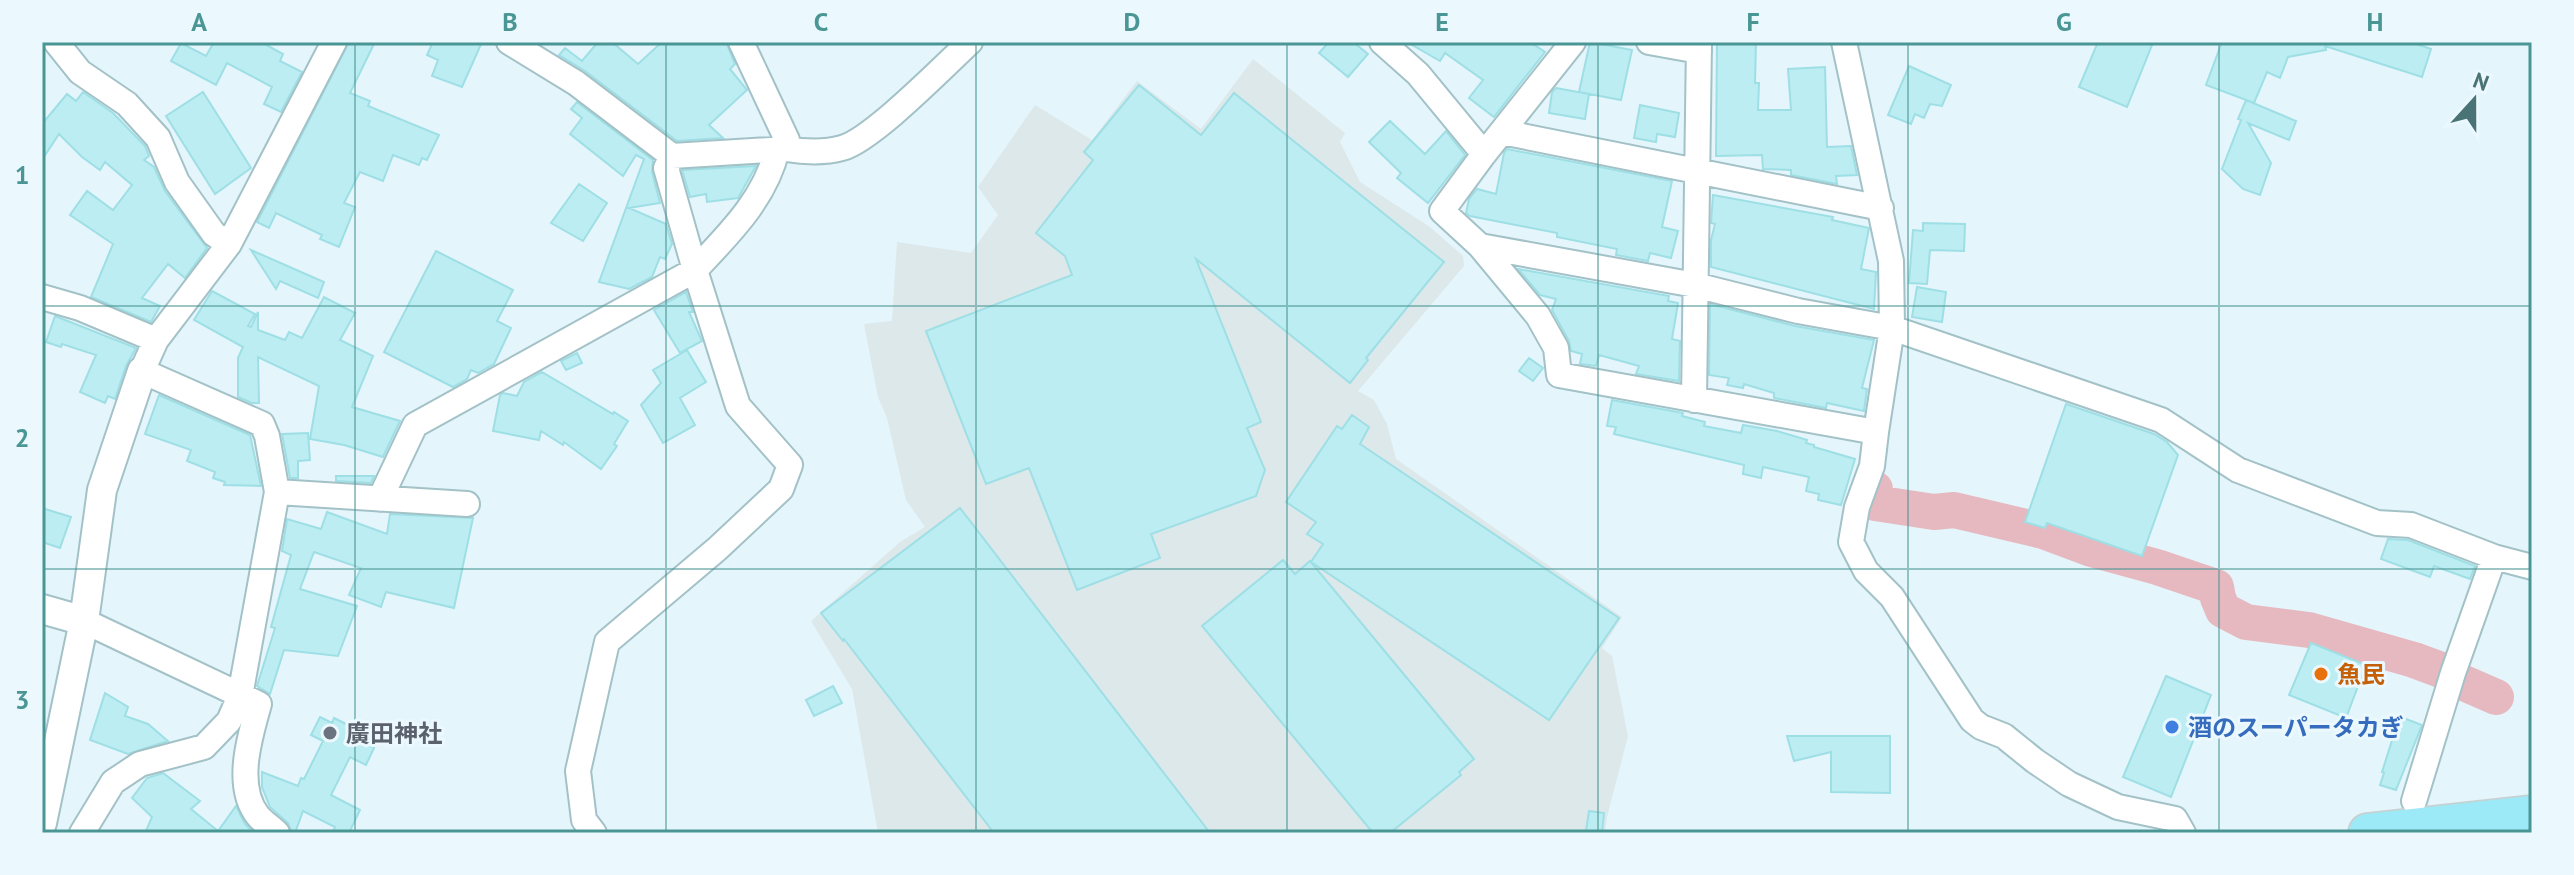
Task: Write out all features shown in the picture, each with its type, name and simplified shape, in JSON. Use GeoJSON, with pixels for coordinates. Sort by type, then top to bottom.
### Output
{"type":"FeatureCollection","features":[{"type":"Feature","properties":{"kind":"highway"},"geometry":{"type":"LineString","coordinates":[[2368,833],[2532,815]]}},
{"type":"Feature","properties":{"kind":"street"},"geometry":{"type":"LineString","coordinates":[[56,42],[80,72],[127,104],[158,138],[177,182],[214,234],[229,244]]}},
{"type":"Feature","properties":{"kind":"street"},"geometry":{"type":"LineString","coordinates":[[42,823],[84,621],[102,490],[142,371],[156,340],[229,244],[334,42]]}},
{"type":"Feature","properties":{"kind":"street"},"geometry":{"type":"LineString","coordinates":[[509,42],[576,83],[672,156],[843,148],[867,135],[970,42]]}},
{"type":"Feature","properties":{"kind":"street"},"geometry":{"type":"LineString","coordinates":[[380,499],[415,425],[695,270],[729,235],[762,192],[787,140],[741,42]]}},
{"type":"Feature","properties":{"kind":"street"},"geometry":{"type":"LineString","coordinates":[[1382,42],[1418,74],[1484,154]]}},
{"type":"Feature","properties":{"kind":"street"},"geometry":{"type":"LineString","coordinates":[[1573,42],[1442,211],[1480,246],[1538,316],[1556,348],[1559,375],[1876,432]]}},
{"type":"Feature","properties":{"kind":"street"},"geometry":{"type":"LineString","coordinates":[[1649,42],[1699,46],[1694,400]]}},
{"type":"Feature","properties":{"kind":"street"},"geometry":{"type":"LineString","coordinates":[[1844,42],[1891,261],[1892,328],[1872,466],[1857,507],[1851,542],[1866,571],[1892,597],[1972,720],[2004,736],[2069,784],[2118,807],[2175,819],[2183,833]]}},
{"type":"Feature","properties":{"kind":"street"},"geometry":{"type":"LineString","coordinates":[[1502,132],[1881,208]]}},
{"type":"Feature","properties":{"kind":"street"},"geometry":{"type":"LineString","coordinates":[[594,833],[584,820],[578,771],[607,642],[717,549],[781,489],[790,465],[738,406],[666,168],[672,156]]}},
{"type":"Feature","properties":{"kind":"street"},"geometry":{"type":"LineString","coordinates":[[1480,246],[1695,285],[1798,311],[1892,328],[2161,420],[2238,470],[2363,518],[2377,523],[2411,525],[2494,557],[2532,567]]}},
{"type":"Feature","properties":{"kind":"street"},"geometry":{"type":"LineString","coordinates":[[42,297],[80,308],[156,340]]}},
{"type":"Feature","properties":{"kind":"street"},"geometry":{"type":"LineString","coordinates":[[82,833],[113,782],[140,764],[204,747],[229,721],[240,696],[277,492],[262,424],[142,371]]}},
{"type":"Feature","properties":{"kind":"street"},"geometry":{"type":"LineString","coordinates":[[277,492],[467,504]]}},
{"type":"Feature","properties":{"kind":"street"},"geometry":{"type":"LineString","coordinates":[[2414,801],[2448,688],[2494,557]]}},
{"type":"Feature","properties":{"kind":"street"},"geometry":{"type":"LineString","coordinates":[[42,609],[84,621],[259,704],[249,740],[247,792],[257,814],[277,833]]}},
{"type":"Feature","properties":{"kind":"street"},"geometry":{"type":"LineString","coordinates":[[42,830],[49,833]]}},
{"type":"Feature","properties":{"kind":"shaded area"},"geometry":{"type":"Polygon","coordinates":[[[1253,59],[1345,133],[1340,142],[1360,182],[1430,227],[1463,256],[1464,266],[1358,391],[1374,400],[1387,424],[1396,459],[1622,617],[1602,648],[1612,656],[1628,736],[1605,833],[878,833],[852,689],[811,621],[900,542],[925,527],[906,500],[887,418],[878,397],[864,324],[892,321],[897,242],[971,253],[998,215],[978,187],[1035,105],[1092,140],[1137,81],[1201,129],[1253,59]]]}},
{"type":"Feature","properties":{"kind":"building"},"geometry":{"type":"Polygon","coordinates":[[[214,42],[261,42],[283,54],[280,61],[302,72],[281,112],[264,104],[272,87],[227,63],[216,85],[171,61],[181,43],[206,56],[214,42]]]}},
{"type":"Feature","properties":{"kind":"building"},"geometry":{"type":"Polygon","coordinates":[[[349,42],[375,42],[350,93],[370,101],[368,106],[439,135],[427,160],[422,158],[419,165],[393,155],[383,181],[360,172],[344,203],[355,207],[339,247],[320,239],[322,235],[276,213],[269,228],[257,222],[349,42]]]}},
{"type":"Feature","properties":{"kind":"building"},"geometry":{"type":"Polygon","coordinates":[[[433,42],[482,42],[462,87],[432,76],[438,60],[427,55],[433,42]]]}},
{"type":"Feature","properties":{"kind":"building"},"geometry":{"type":"Polygon","coordinates":[[[598,42],[612,42],[638,64],[662,42],[726,42],[735,64],[730,69],[747,90],[709,125],[723,138],[677,141],[559,55],[565,48],[582,61],[598,42]]]}},
{"type":"Feature","properties":{"kind":"building"},"geometry":{"type":"Polygon","coordinates":[[[1329,42],[1353,42],[1368,54],[1348,77],[1319,53],[1329,42]]]}},
{"type":"Feature","properties":{"kind":"building"},"geometry":{"type":"Polygon","coordinates":[[[1407,42],[1530,42],[1545,52],[1494,117],[1469,98],[1483,80],[1445,53],[1440,61],[1407,42]]]}},
{"type":"Feature","properties":{"kind":"building"},"geometry":{"type":"Polygon","coordinates":[[[1590,42],[1632,50],[1621,100],[1579,92],[1590,42]]]}},
{"type":"Feature","properties":{"kind":"building"},"geometry":{"type":"Polygon","coordinates":[[[1717,42],[1756,42],[1758,110],[1791,110],[1788,69],[1825,67],[1827,147],[1851,146],[1857,175],[1836,176],[1837,184],[1791,175],[1791,170],[1763,169],[1762,155],[1716,156],[1717,42]]]}},
{"type":"Feature","properties":{"kind":"building"},"geometry":{"type":"Polygon","coordinates":[[[2098,42],[2144,42],[2152,45],[2127,107],[2079,87],[2098,42]]]}},
{"type":"Feature","properties":{"kind":"building"},"geometry":{"type":"Polygon","coordinates":[[[2222,42],[2410,42],[2431,49],[2422,77],[2325,46],[2326,50],[2288,57],[2280,78],[2267,72],[2254,103],[2206,85],[2222,42]]]}},
{"type":"Feature","properties":{"kind":"building"},"geometry":{"type":"Polygon","coordinates":[[[1909,66],[1951,85],[1942,106],[1930,104],[1924,118],[1915,114],[1911,124],[1888,115],[1909,66]]]}},
{"type":"Feature","properties":{"kind":"building"},"geometry":{"type":"Polygon","coordinates":[[[1139,85],[1201,135],[1234,93],[1444,262],[1366,358],[1368,360],[1350,383],[1196,259],[1261,422],[1247,428],[1265,470],[1256,496],[1151,534],[1160,558],[1077,590],[1029,468],[986,484],[926,331],[1072,275],[1065,256],[1036,233],[1093,160],[1084,152],[1139,85]]]}},
{"type":"Feature","properties":{"kind":"building"},"geometry":{"type":"Polygon","coordinates":[[[1556,88],[1589,94],[1585,119],[1549,113],[1552,92],[1556,88]]]}},
{"type":"Feature","properties":{"kind":"building"},"geometry":{"type":"Polygon","coordinates":[[[83,92],[113,113],[145,146],[149,156],[144,160],[154,167],[165,191],[207,248],[185,278],[168,264],[142,298],[160,306],[151,322],[91,297],[113,244],[70,215],[87,191],[113,210],[132,185],[105,162],[100,170],[59,134],[42,160],[42,124],[67,94],[76,101],[83,92]]]}},
{"type":"Feature","properties":{"kind":"building"},"geometry":{"type":"Polygon","coordinates":[[[203,92],[251,168],[215,194],[166,116],[203,92]]]}},
{"type":"Feature","properties":{"kind":"building"},"geometry":{"type":"Polygon","coordinates":[[[2246,100],[2296,121],[2289,140],[2248,123],[2271,163],[2260,195],[2243,189],[2222,169],[2246,100]]]}},
{"type":"Feature","properties":{"kind":"building"},"geometry":{"type":"Polygon","coordinates":[[[577,102],[653,160],[652,172],[660,203],[629,208],[666,224],[672,244],[665,259],[660,257],[652,277],[629,289],[599,282],[644,159],[636,155],[623,176],[570,134],[582,118],[571,109],[577,102]]]}},
{"type":"Feature","properties":{"kind":"building"},"geometry":{"type":"Polygon","coordinates":[[[1640,105],[1679,113],[1675,137],[1657,134],[1656,142],[1634,138],[1640,105]]]}},
{"type":"Feature","properties":{"kind":"building"},"geometry":{"type":"Polygon","coordinates":[[[1390,121],[1425,154],[1446,131],[1465,155],[1428,203],[1397,178],[1401,173],[1369,142],[1390,121]]]}},
{"type":"Feature","properties":{"kind":"building"},"geometry":{"type":"Polygon","coordinates":[[[1507,149],[1672,181],[1662,227],[1678,231],[1671,258],[1650,253],[1648,261],[1616,255],[1617,249],[1557,237],[1557,233],[1470,216],[1466,213],[1469,199],[1477,189],[1496,194],[1507,149]]]}},
{"type":"Feature","properties":{"kind":"building"},"geometry":{"type":"Polygon","coordinates":[[[756,166],[738,198],[707,202],[706,194],[690,197],[682,170],[756,166]]]}},
{"type":"Feature","properties":{"kind":"building"},"geometry":{"type":"Polygon","coordinates":[[[579,184],[607,203],[583,241],[551,223],[579,184]]]}},
{"type":"Feature","properties":{"kind":"building"},"geometry":{"type":"Polygon","coordinates":[[[1713,195],[1833,217],[1832,220],[1869,228],[1861,269],[1876,272],[1874,309],[1711,267],[1711,240],[1715,224],[1711,223],[1713,195]]]}},
{"type":"Feature","properties":{"kind":"building"},"geometry":{"type":"Polygon","coordinates":[[[1923,223],[1965,224],[1964,251],[1930,250],[1927,284],[1909,283],[1913,230],[1923,231],[1923,223]]]}},
{"type":"Feature","properties":{"kind":"building"},"geometry":{"type":"Polygon","coordinates":[[[251,250],[324,282],[318,298],[280,281],[276,289],[251,250]]]}},
{"type":"Feature","properties":{"kind":"building"},"geometry":{"type":"Polygon","coordinates":[[[436,251],[513,290],[497,321],[511,328],[494,364],[478,373],[471,370],[467,379],[453,387],[384,352],[436,251]]]}},
{"type":"Feature","properties":{"kind":"building"},"geometry":{"type":"Polygon","coordinates":[[[1518,269],[1669,296],[1668,301],[1678,303],[1672,339],[1680,341],[1679,381],[1636,374],[1639,366],[1599,355],[1596,366],[1580,364],[1582,354],[1571,351],[1552,310],[1556,299],[1540,295],[1518,269]]]}},
{"type":"Feature","properties":{"kind":"building"},"geometry":{"type":"Polygon","coordinates":[[[1917,287],[1946,292],[1942,322],[1912,317],[1917,287]]]}},
{"type":"Feature","properties":{"kind":"building"},"geometry":{"type":"Polygon","coordinates":[[[212,291],[255,314],[248,326],[251,327],[258,312],[258,330],[285,340],[289,332],[302,338],[324,297],[355,313],[340,340],[373,356],[352,407],[400,421],[383,457],[310,439],[319,386],[258,357],[259,403],[238,397],[238,358],[243,347],[194,320],[212,291]]]}},
{"type":"Feature","properties":{"kind":"building"},"geometry":{"type":"Polygon","coordinates":[[[686,292],[693,312],[689,312],[702,341],[680,353],[654,310],[686,292]]]}},
{"type":"Feature","properties":{"kind":"building"},"geometry":{"type":"Polygon","coordinates":[[[1710,304],[1795,326],[1874,340],[1862,388],[1867,389],[1864,411],[1827,403],[1826,408],[1774,398],[1774,393],[1744,384],[1743,388],[1727,385],[1729,378],[1709,375],[1710,304]]]}},
{"type":"Feature","properties":{"kind":"building"},"geometry":{"type":"Polygon","coordinates":[[[55,316],[136,348],[115,399],[108,396],[105,403],[80,392],[96,355],[46,342],[55,316]]]}},
{"type":"Feature","properties":{"kind":"building"},"geometry":{"type":"Polygon","coordinates":[[[687,350],[706,382],[680,398],[695,425],[663,443],[641,405],[661,383],[653,370],[687,350]]]}},
{"type":"Feature","properties":{"kind":"building"},"geometry":{"type":"Polygon","coordinates":[[[577,353],[582,363],[566,370],[561,361],[577,353]]]}},
{"type":"Feature","properties":{"kind":"building"},"geometry":{"type":"Polygon","coordinates":[[[1529,358],[1543,368],[1533,381],[1519,371],[1529,358]]]}},
{"type":"Feature","properties":{"kind":"building"},"geometry":{"type":"Polygon","coordinates":[[[542,372],[628,421],[614,444],[617,446],[601,469],[564,442],[563,445],[541,431],[539,440],[493,431],[500,395],[517,396],[524,382],[542,372]]]}},
{"type":"Feature","properties":{"kind":"building"},"geometry":{"type":"Polygon","coordinates":[[[159,395],[250,435],[261,486],[224,485],[225,482],[213,478],[215,472],[187,461],[191,450],[145,434],[159,395]]]}},
{"type":"Feature","properties":{"kind":"building"},"geometry":{"type":"Polygon","coordinates":[[[1612,400],[1683,413],[1682,416],[1705,422],[1704,426],[1741,433],[1743,425],[1777,431],[1807,440],[1806,443],[1814,447],[1855,459],[1841,505],[1818,500],[1819,494],[1806,491],[1809,477],[1763,467],[1761,478],[1743,474],[1744,465],[1614,434],[1616,427],[1607,426],[1612,400]]]}},
{"type":"Feature","properties":{"kind":"building"},"geometry":{"type":"Polygon","coordinates":[[[2066,404],[2154,434],[2167,442],[2178,455],[2142,556],[2047,523],[2045,528],[2025,522],[2066,404]]]}},
{"type":"Feature","properties":{"kind":"building"},"geometry":{"type":"Polygon","coordinates":[[[1352,415],[1369,427],[1360,444],[1619,618],[1549,720],[1311,562],[1323,544],[1307,534],[1316,522],[1286,502],[1337,426],[1342,429],[1352,415]]]}},
{"type":"Feature","properties":{"kind":"building"},"geometry":{"type":"Polygon","coordinates":[[[308,433],[310,460],[298,461],[298,478],[290,478],[282,434],[308,433]]]}},
{"type":"Feature","properties":{"kind":"building"},"geometry":{"type":"Polygon","coordinates":[[[336,476],[374,476],[371,483],[336,481],[336,476]]]}},
{"type":"Feature","properties":{"kind":"building"},"geometry":{"type":"Polygon","coordinates":[[[42,508],[71,517],[60,548],[42,542],[42,508]]]}},
{"type":"Feature","properties":{"kind":"building"},"geometry":{"type":"Polygon","coordinates":[[[960,508],[1210,833],[994,833],[821,613],[960,508]]]}},
{"type":"Feature","properties":{"kind":"building"},"geometry":{"type":"Polygon","coordinates":[[[327,512],[387,534],[390,514],[473,518],[454,608],[386,592],[381,607],[349,595],[361,568],[314,552],[300,589],[357,606],[338,656],[284,650],[270,694],[257,686],[275,628],[271,627],[291,555],[282,551],[287,519],[321,529],[327,512]]]}},
{"type":"Feature","properties":{"kind":"building"},"geometry":{"type":"Polygon","coordinates":[[[2388,539],[2408,540],[2475,566],[2470,579],[2434,566],[2430,577],[2381,559],[2388,539]]]}},
{"type":"Feature","properties":{"kind":"building"},"geometry":{"type":"Polygon","coordinates":[[[1283,560],[1295,574],[1310,561],[1474,759],[1459,772],[1461,775],[1390,833],[1373,833],[1202,626],[1283,560]]]}},
{"type":"Feature","properties":{"kind":"building"},"geometry":{"type":"Polygon","coordinates":[[[2311,643],[2366,665],[2346,718],[2289,695],[2311,643]]]}},
{"type":"Feature","properties":{"kind":"building"},"geometry":{"type":"Polygon","coordinates":[[[2166,676],[2211,695],[2171,797],[2123,777],[2166,676]]]}},
{"type":"Feature","properties":{"kind":"building"},"geometry":{"type":"Polygon","coordinates":[[[833,686],[842,703],[814,716],[806,700],[833,686]]]}},
{"type":"Feature","properties":{"kind":"building"},"geometry":{"type":"Polygon","coordinates":[[[105,693],[128,707],[125,716],[148,724],[168,741],[128,754],[90,740],[105,693]]]}},
{"type":"Feature","properties":{"kind":"building"},"geometry":{"type":"Polygon","coordinates":[[[2398,716],[2422,725],[2396,790],[2380,785],[2394,734],[2391,733],[2398,716]]]}},
{"type":"Feature","properties":{"kind":"building"},"geometry":{"type":"Polygon","coordinates":[[[320,717],[332,723],[334,718],[362,732],[359,740],[374,748],[366,765],[350,757],[331,795],[360,810],[349,833],[332,833],[335,827],[303,811],[295,833],[292,833],[288,823],[270,807],[262,787],[262,772],[298,786],[301,778],[304,779],[323,741],[311,735],[320,717]]]}},
{"type":"Feature","properties":{"kind":"building"},"geometry":{"type":"Polygon","coordinates":[[[1787,736],[1890,736],[1890,793],[1831,792],[1831,752],[1794,761],[1787,736]]]}},
{"type":"Feature","properties":{"kind":"building"},"geometry":{"type":"Polygon","coordinates":[[[163,773],[200,801],[191,809],[218,831],[236,806],[245,824],[254,833],[145,833],[152,817],[132,798],[147,778],[163,773]]]}},
{"type":"Feature","properties":{"kind":"building"},"geometry":{"type":"Polygon","coordinates":[[[1589,811],[1604,813],[1602,833],[1586,831],[1589,811]]]}},
{"type":"Feature","properties":{"kind":"waterway"},"geometry":{"type":"LineString","coordinates":[[1875,489],[1875,503],[1934,512],[1954,510],[2043,531],[2216,587],[2223,610],[2246,622],[2309,630],[2441,670]]}},
{"type":"Feature","properties":{"kind":"waterway"},"geometry":{"type":"LineString","coordinates":[[2457,680],[2496,697]]}},
{"type":"Feature","properties":{"kind":"place","name":"魚民"},"geometry":{"type":"Point","coordinates":[2321,674]}},
{"type":"Feature","properties":{"kind":"place","name":"酒のスーパータカぎ"},"geometry":{"type":"Point","coordinates":[2172,727]}},
{"type":"Feature","properties":{"kind":"place","name":"廣田神社"},"geometry":{"type":"Point","coordinates":[330,733]}}]}
